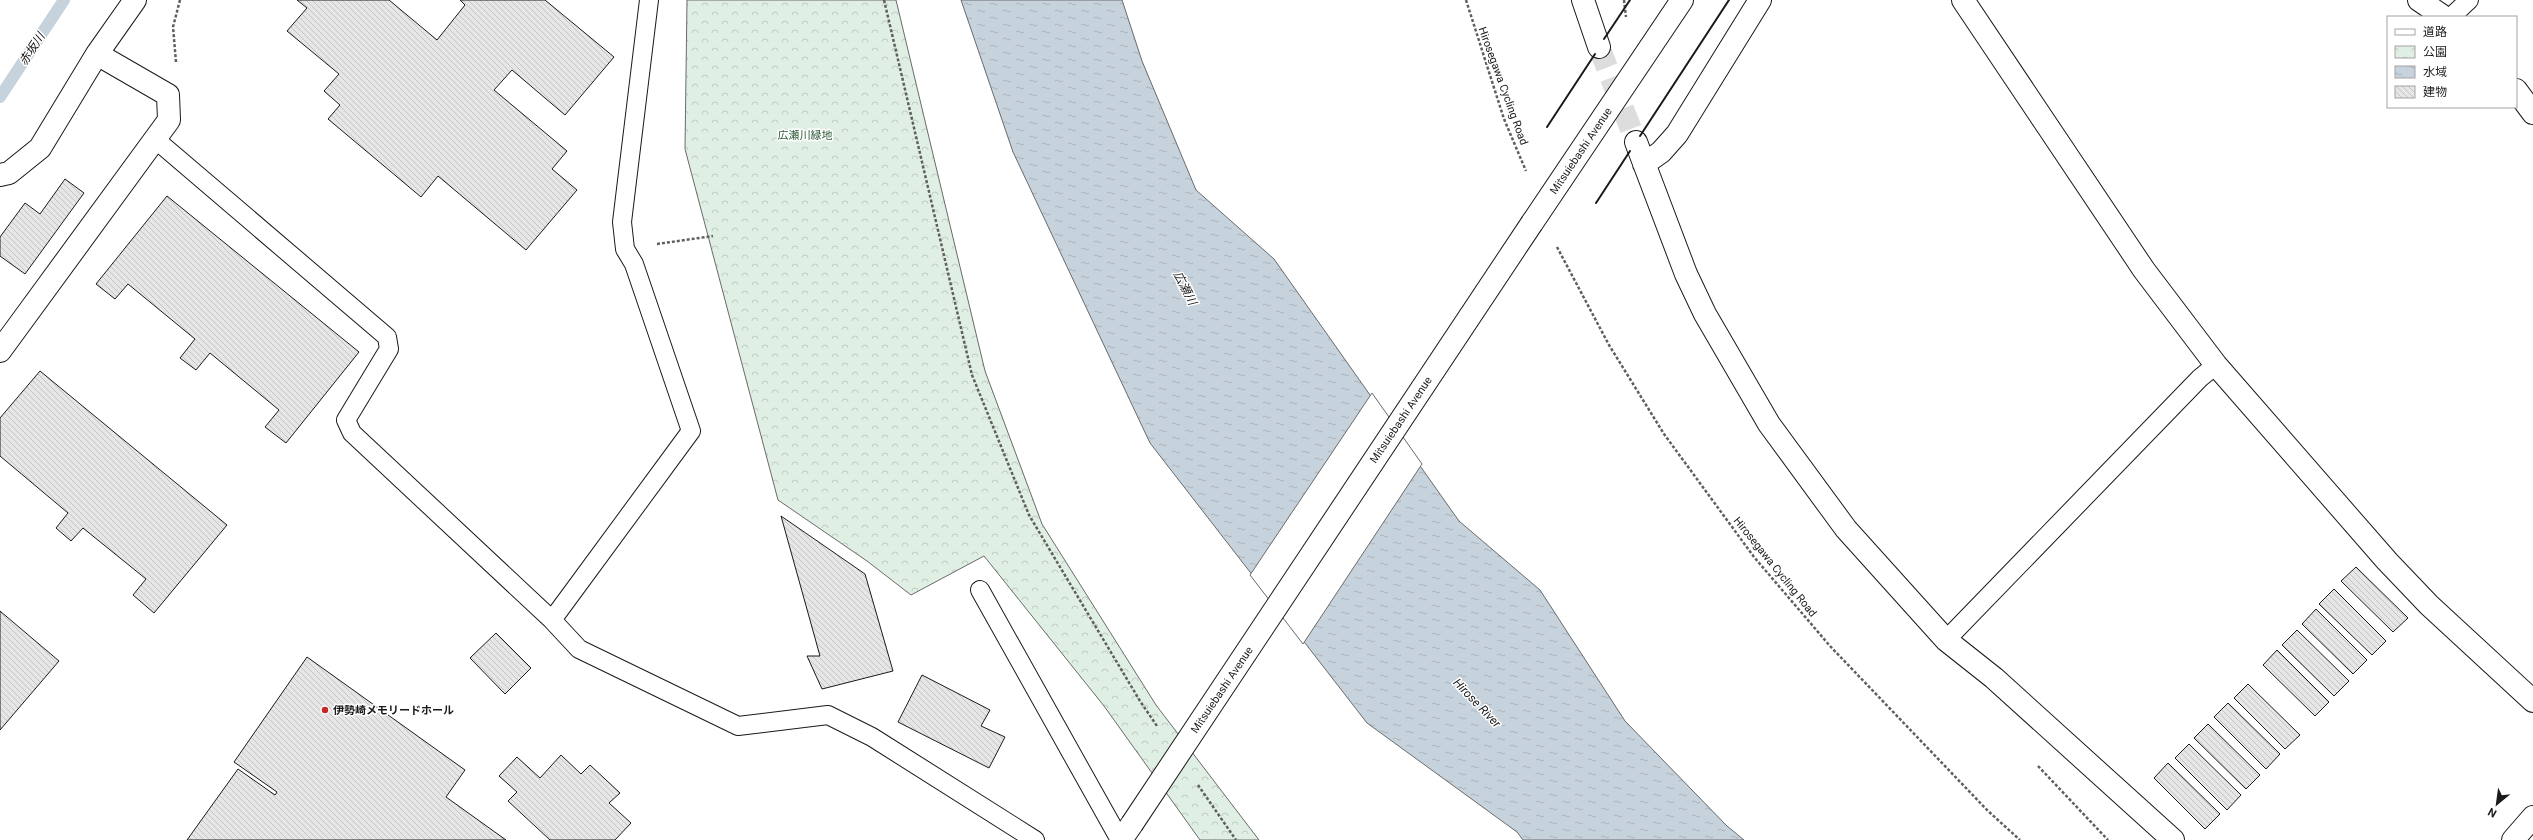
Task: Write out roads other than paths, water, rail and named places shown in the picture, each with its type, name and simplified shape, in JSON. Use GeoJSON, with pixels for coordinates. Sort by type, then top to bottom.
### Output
{"type":"FeatureCollection","features":[{"type":"Feature","properties":{"kind":"street"},"geometry":{"type":"LineString","coordinates":[[0,175],[9,173],[40,148],[97,54],[135,0]]}},
{"type":"Feature","properties":{"kind":"street"},"geometry":{"type":"LineString","coordinates":[[1583,0],[1599,47]]}},
{"type":"Feature","properties":{"kind":"street","name":"Mitsuiebashi Avenue"},"geometry":{"type":"LineString","coordinates":[[1124,835],[1682,0]]}},
{"type":"Feature","properties":{"kind":"street"},"geometry":{"type":"LineString","coordinates":[[1644,164],[1661,152],[1677,134],[1760,0]]}},
{"type":"Feature","properties":{"kind":"street"},"geometry":{"type":"LineString","coordinates":[[1964,0],[2144,270],[2216,365],[2387,561],[2429,605],[2533,700]]}},
{"type":"Feature","properties":{"kind":"street"},"geometry":{"type":"LineString","coordinates":[[2419,0],[2443,16]]}},
{"type":"Feature","properties":{"kind":"street"},"geometry":{"type":"LineString","coordinates":[[0,351],[169,120],[168,95],[97,54]]}},
{"type":"Feature","properties":{"kind":"street"},"geometry":{"type":"LineString","coordinates":[[2517,91],[2533,113]]}},
{"type":"Feature","properties":{"kind":"street"},"geometry":{"type":"LineString","coordinates":[[1636,142],[1686,274],[1705,314],[1769,424],[1846,529],[1946,640],[1994,678],[2173,840]]}},
{"type":"Feature","properties":{"kind":"street"},"geometry":{"type":"LineString","coordinates":[[2513,840],[2533,817]]}},
{"type":"Feature","properties":{"kind":"lane"},"geometry":{"type":"LineString","coordinates":[[552,620],[692,431],[634,264],[625,249],[622,222],[649,0]]}},
{"type":"Feature","properties":{"kind":"lane"},"geometry":{"type":"LineString","coordinates":[[2452,16],[2469,0]]}},
{"type":"Feature","properties":{"kind":"lane"},"geometry":{"type":"LineString","coordinates":[[155,139],[387,337],[389,350],[346,420],[352,434],[552,620],[579,649],[738,726],[828,715],[872,737],[1035,840]]}},
{"type":"Feature","properties":{"kind":"lane"},"geometry":{"type":"LineString","coordinates":[[1946,640],[2200,378],[2216,365]]}},
{"type":"Feature","properties":{"kind":"lane"},"geometry":{"type":"LineString","coordinates":[[980,590],[1124,835]]}},
{"type":"Feature","properties":{"kind":"water"},"geometry":{"type":"Polygon","coordinates":[[[961,0],[1122,0],[1142,61],[1196,190],[1274,259],[1459,521],[1540,590],[1625,721],[1727,826],[1744,840],[1523,840],[1517,832],[1367,723],[1150,443],[1013,152],[961,0]]]}},
{"type":"Feature","properties":{"kind":"waterway","name":"赤坂川"},"geometry":{"type":"LineString","coordinates":[[0,97],[64,0]]}},
{"type":"Feature","properties":{"kind":"tunnel"},"geometry":{"type":"LineString","coordinates":[[1599,47],[1636,142]]}},
{"type":"Feature","properties":{"kind":"place","name":"伊勢崎メモリードホール"},"geometry":{"type":"Point","coordinates":[325,710]}},
{"type":"Feature","properties":{"kind":"park label","name":"広瀬川緑地"},"geometry":{"type":"Point","coordinates":[805,135]}},
{"type":"Feature","properties":{"kind":"water label","name":"広瀬川"},"geometry":{"type":"Point","coordinates":[1185,288]}},
{"type":"Feature","properties":{"kind":"water label","name":"Hirose River"},"geometry":{"type":"Point","coordinates":[1477,703]}}]}
